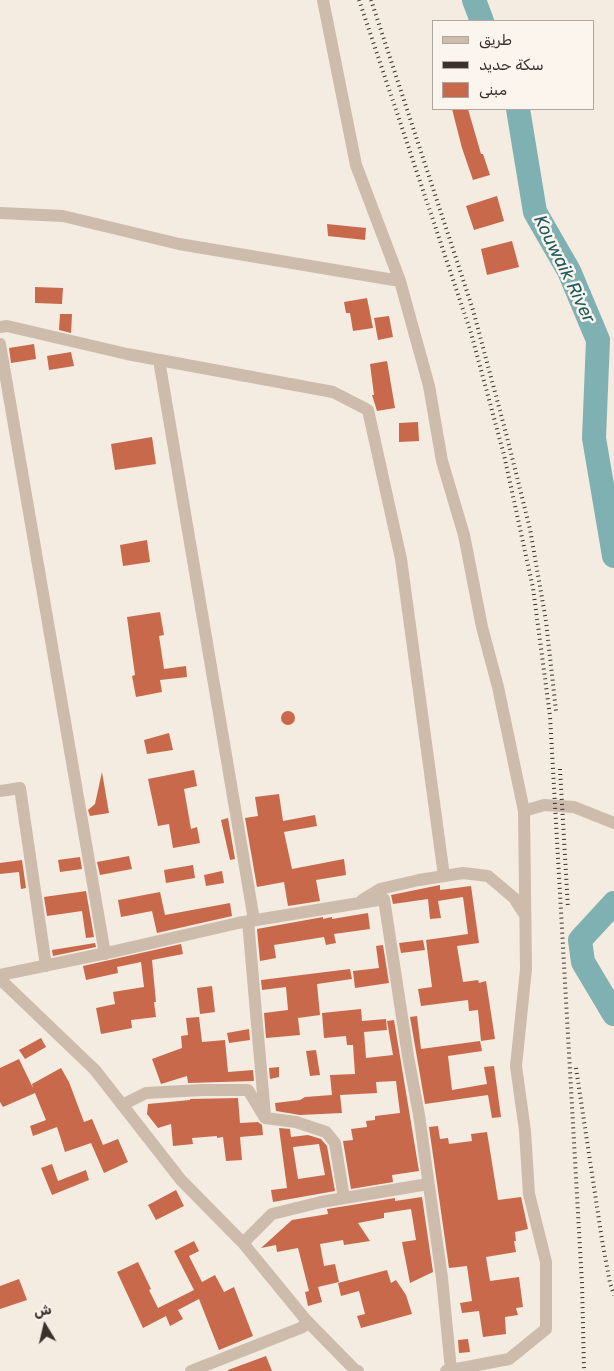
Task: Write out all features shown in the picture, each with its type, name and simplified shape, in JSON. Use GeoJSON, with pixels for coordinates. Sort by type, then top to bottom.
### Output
{"type":"FeatureCollection","features":[{"type":"Feature","properties":{"kind":"street"},"geometry":{"type":"LineString","coordinates":[[323,0],[356,165],[400,281],[429,386],[442,460],[464,535],[482,627],[498,687],[524,811],[526,969],[516,1066],[525,1131],[529,1194],[546,1262],[546,1329],[509,1359],[446,1371]]}},
{"type":"Feature","properties":{"kind":"street"},"geometry":{"type":"LineString","coordinates":[[0,213],[63,216],[179,244],[400,281]]}},
{"type":"Feature","properties":{"kind":"street"},"geometry":{"type":"LineString","coordinates":[[0,327],[7,326],[126,354],[334,392],[368,410],[401,559],[444,876]]}},
{"type":"Feature","properties":{"kind":"street"},"geometry":{"type":"LineString","coordinates":[[0,344],[104,954]]}},
{"type":"Feature","properties":{"kind":"street"},"geometry":{"type":"LineString","coordinates":[[159,360],[251,921],[265,1118]]}},
{"type":"Feature","properties":{"kind":"street"},"geometry":{"type":"LineString","coordinates":[[0,791],[20,788],[46,966]]}},
{"type":"Feature","properties":{"kind":"street"},"geometry":{"type":"LineString","coordinates":[[524,811],[544,805],[574,807],[614,823]]}},
{"type":"Feature","properties":{"kind":"street"},"geometry":{"type":"LineString","coordinates":[[355,904],[380,889],[462,873],[488,876],[514,898],[526,916]]}},
{"type":"Feature","properties":{"kind":"street"},"geometry":{"type":"LineString","coordinates":[[0,975],[251,921],[384,899],[442,1278],[451,1370]]}},
{"type":"Feature","properties":{"kind":"street"},"geometry":{"type":"LineString","coordinates":[[0,979],[95,1070],[181,1180],[243,1243],[306,1320],[358,1371]]}},
{"type":"Feature","properties":{"kind":"street"},"geometry":{"type":"LineString","coordinates":[[0,994],[16,993]]}},
{"type":"Feature","properties":{"kind":"street"},"geometry":{"type":"LineString","coordinates":[[122,1104],[146,1093],[248,1090],[265,1118]]}},
{"type":"Feature","properties":{"kind":"street"},"geometry":{"type":"LineString","coordinates":[[265,1118],[296,1122],[326,1132],[335,1144],[344,1198]]}},
{"type":"Feature","properties":{"kind":"street"},"geometry":{"type":"LineString","coordinates":[[243,1243],[272,1214],[344,1198],[428,1184]]}},
{"type":"Feature","properties":{"kind":"street"},"geometry":{"type":"LineString","coordinates":[[191,1371],[303,1326],[306,1320]]}},
{"type":"Feature","properties":{"kind":"building"},"geometry":{"type":"Polygon","coordinates":[[[452,110],[468,110],[481,154],[483,154],[490,175],[473,180],[452,110]]]}},
{"type":"Feature","properties":{"kind":"building"},"geometry":{"type":"Polygon","coordinates":[[[497,196],[504,221],[474,230],[466,206],[497,196]]]}},
{"type":"Feature","properties":{"kind":"building"},"geometry":{"type":"Polygon","coordinates":[[[327,224],[366,228],[365,240],[328,236],[327,224]]]}},
{"type":"Feature","properties":{"kind":"building"},"geometry":{"type":"Polygon","coordinates":[[[512,241],[519,267],[487,275],[481,249],[512,241]]]}},
{"type":"Feature","properties":{"kind":"building"},"geometry":{"type":"Polygon","coordinates":[[[35,287],[63,288],[62,304],[35,303],[35,287]]]}},
{"type":"Feature","properties":{"kind":"building"},"geometry":{"type":"Polygon","coordinates":[[[367,298],[373,328],[353,331],[350,313],[346,313],[344,302],[367,298]]]}},
{"type":"Feature","properties":{"kind":"building"},"geometry":{"type":"Polygon","coordinates":[[[60,314],[72,314],[71,333],[59,330],[60,314]]]}},
{"type":"Feature","properties":{"kind":"building"},"geometry":{"type":"Polygon","coordinates":[[[389,316],[393,337],[378,340],[374,318],[389,316]]]}},
{"type":"Feature","properties":{"kind":"building"},"geometry":{"type":"Polygon","coordinates":[[[34,344],[36,359],[11,363],[9,348],[34,344]]]}},
{"type":"Feature","properties":{"kind":"building"},"geometry":{"type":"Polygon","coordinates":[[[71,352],[74,366],[49,370],[47,356],[71,352]]]}},
{"type":"Feature","properties":{"kind":"building"},"geometry":{"type":"Polygon","coordinates":[[[387,361],[395,408],[377,411],[372,395],[374,395],[370,364],[387,361]]]}},
{"type":"Feature","properties":{"kind":"building"},"geometry":{"type":"Polygon","coordinates":[[[418,422],[419,441],[399,442],[399,423],[418,422]]]}},
{"type":"Feature","properties":{"kind":"building"},"geometry":{"type":"Polygon","coordinates":[[[152,437],[156,464],[115,470],[111,444],[152,437]]]}},
{"type":"Feature","properties":{"kind":"building"},"geometry":{"type":"Polygon","coordinates":[[[147,540],[150,562],[123,566],[120,545],[147,540]]]}},
{"type":"Feature","properties":{"kind":"building"},"geometry":{"type":"Polygon","coordinates":[[[160,612],[164,635],[159,636],[164,669],[186,666],[187,677],[160,680],[162,692],[136,697],[132,676],[135,675],[127,617],[160,612]]]}},
{"type":"Feature","properties":{"kind":"building"},"geometry":{"type":"Polygon","coordinates":[[[285,711],[291,711],[295,718],[291,725],[285,725],[281,721],[281,715],[285,711]]]}},
{"type":"Feature","properties":{"kind":"building"},"geometry":{"type":"Polygon","coordinates":[[[169,733],[173,750],[147,754],[144,740],[169,733]]]}},
{"type":"Feature","properties":{"kind":"building"},"geometry":{"type":"Polygon","coordinates":[[[194,770],[197,786],[184,789],[191,829],[197,827],[200,843],[173,848],[169,824],[158,826],[148,779],[194,770]]]}},
{"type":"Feature","properties":{"kind":"building"},"geometry":{"type":"Polygon","coordinates":[[[102,772],[109,813],[90,816],[88,810],[95,804],[102,772]]]}},
{"type":"Feature","properties":{"kind":"building"},"geometry":{"type":"Polygon","coordinates":[[[279,794],[283,821],[315,815],[317,826],[284,832],[292,869],[344,859],[346,875],[316,880],[320,901],[288,906],[284,882],[257,887],[245,818],[258,816],[255,797],[279,794]]]}},
{"type":"Feature","properties":{"kind":"building"},"geometry":{"type":"Polygon","coordinates":[[[228,818],[235,859],[230,860],[221,820],[228,818]]]}},
{"type":"Feature","properties":{"kind":"building"},"geometry":{"type":"Polygon","coordinates":[[[129,856],[132,869],[100,875],[97,862],[129,856]]]}},
{"type":"Feature","properties":{"kind":"building"},"geometry":{"type":"Polygon","coordinates":[[[80,857],[82,869],[60,872],[58,860],[80,857]]]}},
{"type":"Feature","properties":{"kind":"building"},"geometry":{"type":"Polygon","coordinates":[[[22,860],[26,888],[21,889],[19,872],[0,874],[0,863],[22,860]]]}},
{"type":"Feature","properties":{"kind":"building"},"geometry":{"type":"Polygon","coordinates":[[[193,865],[195,878],[166,883],[164,870],[193,865]]]}},
{"type":"Feature","properties":{"kind":"building"},"geometry":{"type":"Polygon","coordinates":[[[222,871],[224,883],[206,886],[204,875],[222,871]]]}},
{"type":"Feature","properties":{"kind":"building"},"geometry":{"type":"Polygon","coordinates":[[[440,885],[440,890],[471,886],[479,943],[457,946],[463,982],[478,980],[479,983],[486,981],[495,1039],[481,1041],[478,1010],[469,1011],[468,1000],[421,1006],[418,989],[432,987],[426,940],[468,934],[463,897],[438,901],[441,918],[430,919],[428,899],[393,904],[391,895],[440,885]]]}},
{"type":"Feature","properties":{"kind":"building"},"geometry":{"type":"Polygon","coordinates":[[[86,891],[94,937],[86,938],[82,911],[47,916],[44,897],[86,891]]]}},
{"type":"Feature","properties":{"kind":"building"},"geometry":{"type":"Polygon","coordinates":[[[160,892],[165,915],[230,903],[232,916],[157,933],[152,911],[121,917],[118,900],[160,892]]]}},
{"type":"Feature","properties":{"kind":"building"},"geometry":{"type":"Polygon","coordinates":[[[368,913],[370,929],[334,934],[336,943],[326,945],[324,937],[274,945],[276,958],[260,961],[257,929],[323,917],[323,919],[332,917],[332,919],[368,913]]]}},
{"type":"Feature","properties":{"kind":"building"},"geometry":{"type":"Polygon","coordinates":[[[423,940],[425,950],[401,953],[399,943],[423,940]]]}},
{"type":"Feature","properties":{"kind":"building"},"geometry":{"type":"Polygon","coordinates":[[[95,943],[96,947],[53,956],[52,950],[95,943]]]}},
{"type":"Feature","properties":{"kind":"building"},"geometry":{"type":"Polygon","coordinates":[[[181,944],[183,954],[152,960],[156,1017],[131,1020],[132,1028],[101,1034],[96,1008],[115,1004],[113,992],[144,987],[141,962],[117,967],[118,973],[86,980],[83,966],[181,944]]]}},
{"type":"Feature","properties":{"kind":"building"},"geometry":{"type":"Polygon","coordinates":[[[383,945],[389,983],[355,988],[353,971],[379,968],[376,946],[383,945]]]}},
{"type":"Feature","properties":{"kind":"building"},"geometry":{"type":"Polygon","coordinates":[[[350,969],[352,979],[317,984],[320,1015],[298,1018],[300,1035],[266,1038],[264,1013],[288,1010],[286,987],[262,990],[261,980],[350,969]]]}},
{"type":"Feature","properties":{"kind":"building"},"geometry":{"type":"Polygon","coordinates":[[[212,986],[215,1012],[200,1014],[197,988],[212,986]]]}},
{"type":"Feature","properties":{"kind":"building"},"geometry":{"type":"Polygon","coordinates":[[[361,1009],[362,1021],[386,1019],[387,1030],[364,1032],[366,1058],[393,1055],[387,1021],[394,1020],[419,1171],[392,1175],[393,1182],[351,1189],[343,1141],[353,1140],[351,1129],[367,1127],[366,1121],[375,1120],[375,1116],[400,1113],[396,1081],[376,1082],[377,1093],[340,1095],[342,1113],[300,1115],[276,1111],[275,1103],[300,1100],[305,1097],[332,1095],[330,1075],[355,1074],[353,1045],[347,1045],[346,1036],[324,1038],[322,1013],[361,1009]]]}},
{"type":"Feature","properties":{"kind":"building"},"geometry":{"type":"Polygon","coordinates":[[[417,1016],[421,1049],[480,1041],[482,1051],[448,1056],[452,1090],[487,1084],[484,1067],[494,1066],[501,1117],[492,1118],[488,1095],[425,1104],[410,1017],[417,1016]]]}},
{"type":"Feature","properties":{"kind":"building"},"geometry":{"type":"Polygon","coordinates":[[[199,1017],[202,1042],[225,1040],[228,1072],[253,1070],[254,1081],[188,1083],[187,1076],[161,1084],[152,1059],[182,1048],[181,1036],[188,1035],[186,1018],[199,1017]]]}},
{"type":"Feature","properties":{"kind":"building"},"geometry":{"type":"Polygon","coordinates":[[[249,1029],[250,1040],[229,1043],[227,1033],[249,1029]]]}},
{"type":"Feature","properties":{"kind":"building"},"geometry":{"type":"Polygon","coordinates":[[[41,1038],[46,1047],[25,1059],[19,1050],[41,1038]]]}},
{"type":"Feature","properties":{"kind":"building"},"geometry":{"type":"Polygon","coordinates":[[[316,1050],[320,1075],[310,1076],[306,1051],[316,1050]]]}},
{"type":"Feature","properties":{"kind":"building"},"geometry":{"type":"Polygon","coordinates":[[[19,1059],[33,1088],[32,1084],[61,1068],[69,1082],[84,1122],[92,1119],[103,1145],[118,1139],[128,1162],[104,1173],[91,1143],[65,1152],[57,1127],[33,1136],[30,1126],[46,1120],[35,1093],[3,1107],[0,1102],[0,1068],[19,1059]]]}},
{"type":"Feature","properties":{"kind":"building"},"geometry":{"type":"Polygon","coordinates":[[[279,1067],[279,1077],[270,1079],[269,1068],[279,1067]]]}},
{"type":"Feature","properties":{"kind":"building"},"geometry":{"type":"Polygon","coordinates":[[[238,1098],[240,1123],[258,1122],[262,1125],[263,1135],[240,1137],[242,1160],[226,1161],[223,1137],[192,1138],[193,1144],[173,1146],[171,1124],[158,1128],[147,1114],[148,1104],[190,1099],[238,1098]]]}},
{"type":"Feature","properties":{"kind":"building"},"geometry":{"type":"Polygon","coordinates":[[[438,1126],[440,1139],[448,1138],[449,1144],[472,1141],[471,1134],[487,1132],[498,1200],[521,1197],[528,1229],[515,1232],[516,1252],[486,1257],[490,1281],[519,1277],[523,1307],[516,1308],[518,1315],[505,1317],[506,1334],[483,1337],[479,1311],[462,1313],[460,1303],[472,1301],[467,1266],[449,1268],[429,1127],[438,1126]]]}},
{"type":"Feature","properties":{"kind":"building"},"geometry":{"type":"Polygon","coordinates":[[[279,1128],[290,1129],[291,1137],[308,1135],[321,1139],[327,1146],[335,1191],[273,1202],[271,1190],[287,1188],[279,1128]],[[319,1144],[293,1147],[298,1179],[325,1175],[319,1144]]]}},
{"type":"Feature","properties":{"kind":"building"},"geometry":{"type":"Polygon","coordinates":[[[52,1164],[58,1181],[86,1170],[89,1180],[52,1195],[41,1168],[52,1164]]]}},
{"type":"Feature","properties":{"kind":"building"},"geometry":{"type":"Polygon","coordinates":[[[176,1190],[184,1206],[156,1220],[148,1205],[176,1190]]]}},
{"type":"Feature","properties":{"kind":"building"},"geometry":{"type":"Polygon","coordinates":[[[422,1197],[433,1272],[410,1283],[402,1242],[416,1240],[411,1209],[384,1213],[384,1218],[358,1223],[370,1241],[344,1245],[343,1240],[320,1244],[324,1266],[335,1264],[339,1282],[318,1287],[322,1302],[308,1306],[305,1292],[309,1291],[298,1248],[277,1252],[276,1245],[261,1248],[292,1220],[328,1214],[327,1209],[395,1198],[395,1201],[422,1197]]]}},
{"type":"Feature","properties":{"kind":"building"},"geometry":{"type":"Polygon","coordinates":[[[194,1241],[199,1251],[189,1256],[202,1282],[215,1275],[224,1292],[234,1287],[253,1336],[219,1350],[199,1299],[178,1310],[183,1319],[170,1326],[166,1316],[143,1328],[117,1272],[138,1262],[158,1308],[194,1290],[174,1251],[194,1241]]]}},
{"type":"Feature","properties":{"kind":"building"},"geometry":{"type":"Polygon","coordinates":[[[387,1270],[391,1283],[396,1280],[406,1295],[412,1314],[361,1328],[357,1316],[365,1314],[359,1291],[341,1296],[338,1283],[387,1270]]]}},
{"type":"Feature","properties":{"kind":"building"},"geometry":{"type":"Polygon","coordinates":[[[19,1279],[27,1300],[0,1309],[0,1286],[19,1279]]]}},
{"type":"Feature","properties":{"kind":"building"},"geometry":{"type":"Polygon","coordinates":[[[468,1339],[470,1352],[459,1353],[458,1340],[468,1339]]]}},
{"type":"Feature","properties":{"kind":"building"},"geometry":{"type":"Polygon","coordinates":[[[266,1356],[272,1371],[228,1371],[228,1370],[266,1356]]]}},
{"type":"Feature","properties":{"kind":"waterway","name":"Kouwaik River"},"geometry":{"type":"LineString","coordinates":[[474,0],[482,20]]}},
{"type":"Feature","properties":{"kind":"waterway","name":"Kouwaik River"},"geometry":{"type":"LineString","coordinates":[[518,110],[535,212],[569,271],[598,340],[594,438],[614,556]]}},
{"type":"Feature","properties":{"kind":"waterway"},"geometry":{"type":"LineString","coordinates":[[614,903],[580,940],[583,962],[614,1014]]}},
{"type":"Feature","properties":{"kind":"railway"},"geometry":{"type":"LineString","coordinates":[[359,0],[471,333],[504,455],[533,588],[550,716],[582,1284],[584,1371]]}},
{"type":"Feature","properties":{"kind":"railway"},"geometry":{"type":"LineString","coordinates":[[371,0],[473,310],[507,437],[530,529],[546,621],[556,711]]}},
{"type":"Feature","properties":{"kind":"railway"},"geometry":{"type":"LineString","coordinates":[[560,769],[568,908]]}},
{"type":"Feature","properties":{"kind":"railway"},"geometry":{"type":"LineString","coordinates":[[576,1068],[602,1240],[614,1295]]}}]}
